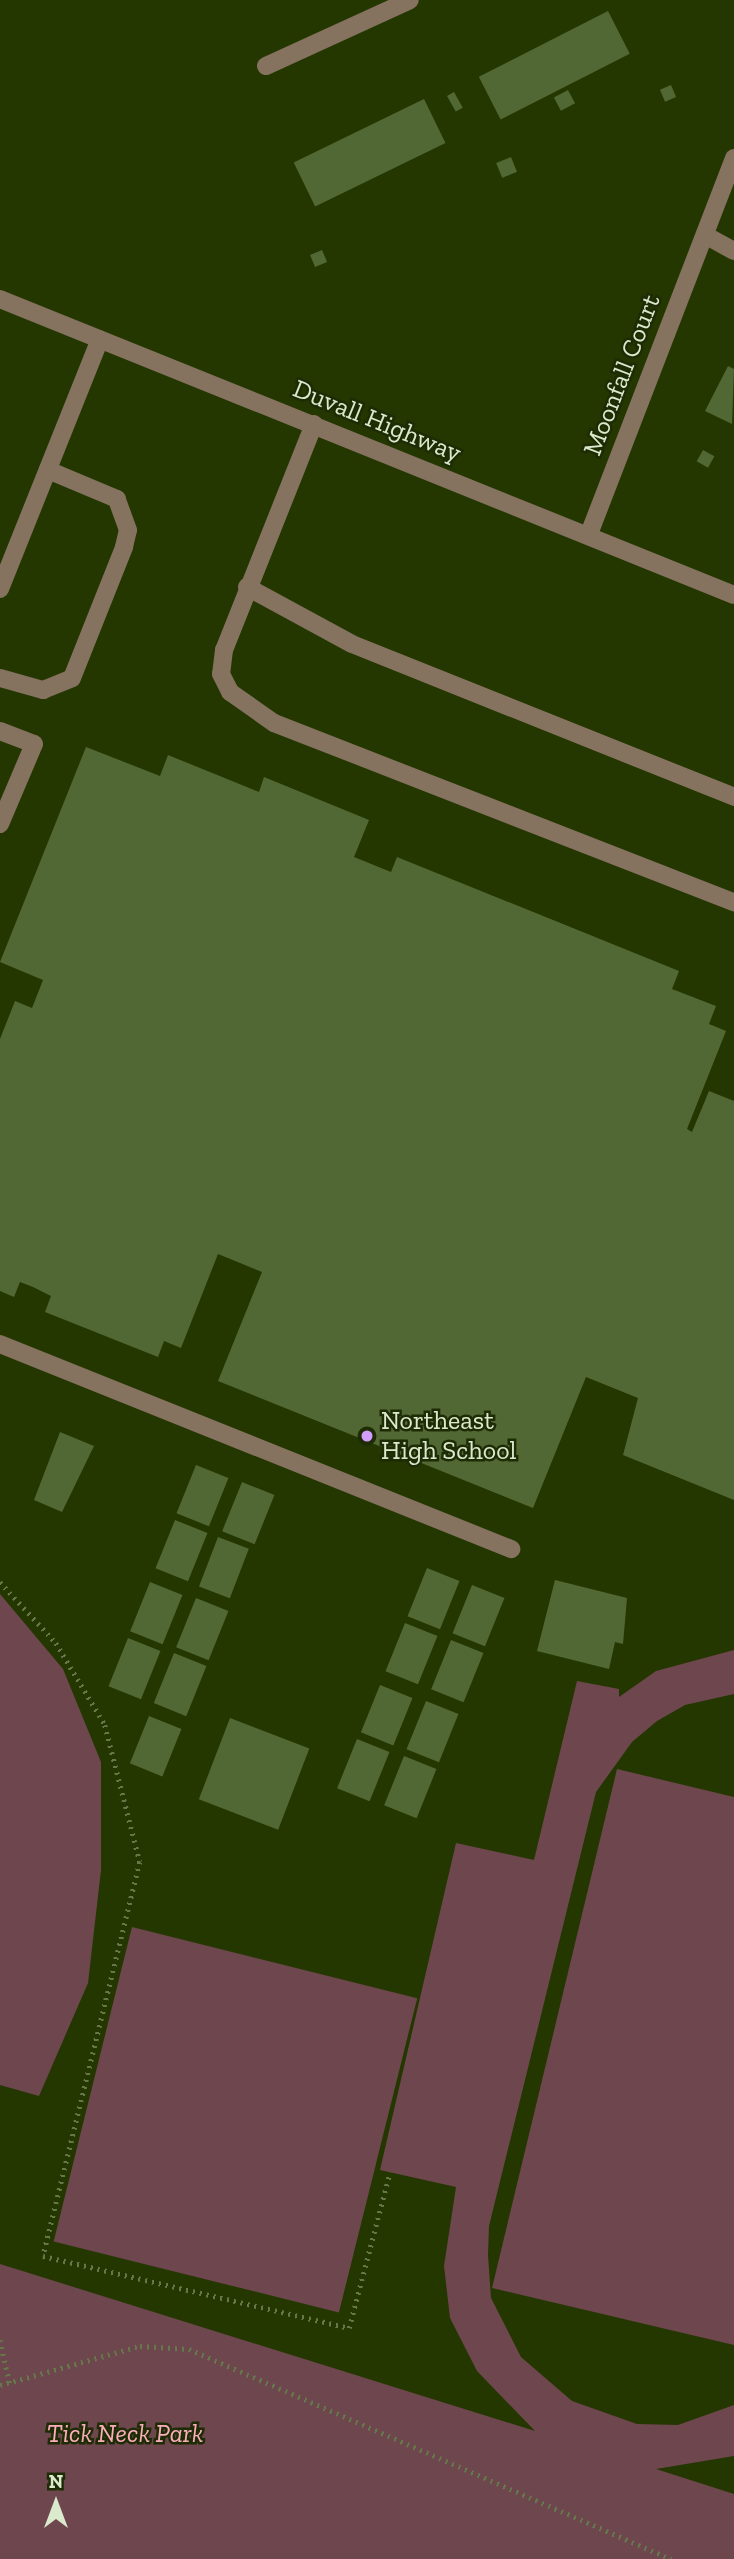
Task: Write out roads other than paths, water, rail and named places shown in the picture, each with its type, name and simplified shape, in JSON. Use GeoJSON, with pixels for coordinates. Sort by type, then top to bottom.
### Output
{"type":"FeatureCollection","features":[{"type":"Feature","properties":{"kind":"street"},"geometry":{"type":"LineString","coordinates":[[266,66],[410,0]]}},
{"type":"Feature","properties":{"kind":"street","name":"Moonfall Court"},"geometry":{"type":"LineString","coordinates":[[589,534],[734,158]]}},
{"type":"Feature","properties":{"kind":"street"},"geometry":{"type":"LineString","coordinates":[[705,235],[734,251]]}},
{"type":"Feature","properties":{"kind":"street","name":"Duvall Highway"},"geometry":{"type":"LineString","coordinates":[[0,299],[589,534],[734,595]]}},
{"type":"Feature","properties":{"kind":"street"},"geometry":{"type":"LineString","coordinates":[[0,589],[100,339]]}},
{"type":"Feature","properties":{"kind":"street"},"geometry":{"type":"LineString","coordinates":[[314,424],[247,587],[221,674],[250,710],[734,902]]}},
{"type":"Feature","properties":{"kind":"street"},"geometry":{"type":"LineString","coordinates":[[0,678],[43,690],[72,678],[124,547],[128,530],[117,499],[48,470]]}},
{"type":"Feature","properties":{"kind":"street"},"geometry":{"type":"LineString","coordinates":[[247,587],[352,644],[734,797]]}},
{"type":"Feature","properties":{"kind":"street"},"geometry":{"type":"LineString","coordinates":[[0,731],[34,744],[0,824]]}},
{"type":"Feature","properties":{"kind":"street"},"geometry":{"type":"LineString","coordinates":[[0,1344],[511,1549]]}},
{"type":"Feature","properties":{"kind":"place","name":"Northeast High School"},"geometry":{"type":"Point","coordinates":[367,1436]}},
{"type":"Feature","properties":{"kind":"park label","name":"Tick Neck Park"},"geometry":{"type":"Point","coordinates":[125,2434]}}]}
